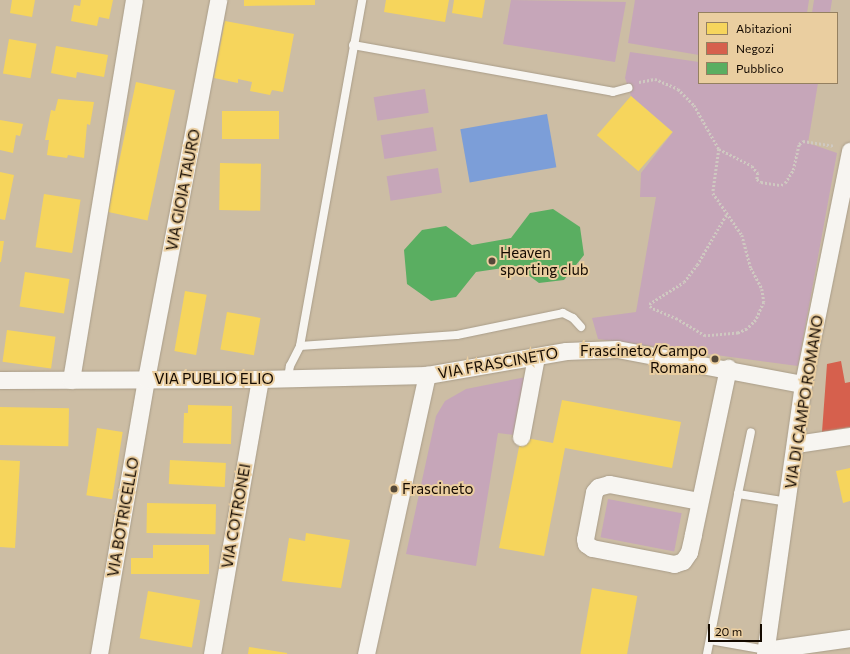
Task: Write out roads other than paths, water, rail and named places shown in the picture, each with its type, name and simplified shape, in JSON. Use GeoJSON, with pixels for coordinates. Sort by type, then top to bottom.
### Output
{"type":"FeatureCollection","features":[{"type":"Feature","properties":{"kind":"street"},"geometry":{"type":"LineString","coordinates":[[71,380],[134,0]]}},
{"type":"Feature","properties":{"kind":"street","name":"VIA GIOIA TAURO"},"geometry":{"type":"LineString","coordinates":[[146,379],[218,0]]}},
{"type":"Feature","properties":{"kind":"street","name":"VIA DI CAMPO ROMANO"},"geometry":{"type":"LineString","coordinates":[[766,652],[788,502],[803,384],[846,149]]}},
{"type":"Feature","properties":{"kind":"street","name":"VIA FRASCINETO"},"geometry":{"type":"LineString","coordinates":[[366,654],[427,375],[566,351],[617,349],[728,368],[803,384]]}},
{"type":"Feature","properties":{"kind":"street"},"geometry":{"type":"LineString","coordinates":[[521,437],[536,357]]}},
{"type":"Feature","properties":{"kind":"street"},"geometry":{"type":"LineString","coordinates":[[699,501],[609,484],[598,487],[594,492],[586,544],[592,548],[678,563],[689,552],[728,368]]}},
{"type":"Feature","properties":{"kind":"street","name":"VIA PUBLIO ELIO"},"geometry":{"type":"LineString","coordinates":[[0,380],[260,379],[427,375]]}},
{"type":"Feature","properties":{"kind":"street","name":"VIA BOTRICELLO"},"geometry":{"type":"LineString","coordinates":[[99,654],[146,379]]}},
{"type":"Feature","properties":{"kind":"street","name":"VIA COTRONEI"},"geometry":{"type":"LineString","coordinates":[[212,654],[260,379]]}},
{"type":"Feature","properties":{"kind":"street"},"geometry":{"type":"LineString","coordinates":[[796,444],[850,436]]}},
{"type":"Feature","properties":{"kind":"street"},"geometry":{"type":"LineString","coordinates":[[766,652],[850,638]]}},
{"type":"Feature","properties":{"kind":"lane"},"geometry":{"type":"LineString","coordinates":[[288,378],[290,366],[300,346],[362,0]]}},
{"type":"Feature","properties":{"kind":"lane"},"geometry":{"type":"LineString","coordinates":[[353,45],[613,92],[628,88]]}},
{"type":"Feature","properties":{"kind":"lane"},"geometry":{"type":"LineString","coordinates":[[300,346],[457,335],[563,313],[573,318],[581,327]]}},
{"type":"Feature","properties":{"kind":"lane"},"geometry":{"type":"LineString","coordinates":[[707,654],[751,432]]}},
{"type":"Feature","properties":{"kind":"lane"},"geometry":{"type":"LineString","coordinates":[[738,494],[788,502]]}},
{"type":"Feature","properties":{"kind":"lane"},"geometry":{"type":"LineString","coordinates":[[710,640],[766,652]]}},
{"type":"Feature","properties":{"kind":"water"},"geometry":{"type":"Polygon","coordinates":[[[547,114],[556,167],[470,182],[460,129],[547,114]]]}},
{"type":"Feature","properties":{"kind":"place","name":"Heaven sporting club"},"geometry":{"type":"Point","coordinates":[492,261]}},
{"type":"Feature","properties":{"kind":"place","name":"Frascineto/Campo Romano"},"geometry":{"type":"Point","coordinates":[715,359]}},
{"type":"Feature","properties":{"kind":"place","name":"Frascineto"},"geometry":{"type":"Point","coordinates":[394,489]}}]}
